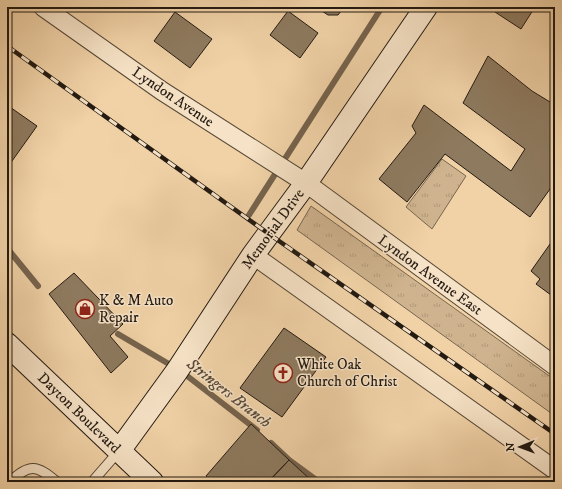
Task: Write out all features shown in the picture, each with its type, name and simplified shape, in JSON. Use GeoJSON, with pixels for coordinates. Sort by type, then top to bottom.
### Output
{"type":"FeatureCollection","features":[{"type":"Feature","properties":{"kind":"street","name":"Lyndon Avenue"},"geometry":{"type":"LineString","coordinates":[[43,7],[162,91],[306,183]]}},
{"type":"Feature","properties":{"kind":"street","name":"Memorial Drive"},"geometry":{"type":"LineString","coordinates":[[119,451],[177,371],[253,255],[306,183],[426,7]]}},
{"type":"Feature","properties":{"kind":"street","name":"Lyndon Avenue East"},"geometry":{"type":"LineString","coordinates":[[306,183],[555,366]]}},
{"type":"Feature","properties":{"kind":"street"},"geometry":{"type":"LineString","coordinates":[[253,255],[555,470]]}},
{"type":"Feature","properties":{"kind":"street","name":"Dayton Boulevard"},"geometry":{"type":"LineString","coordinates":[[7,344],[152,482]]}},
{"type":"Feature","properties":{"kind":"lane"},"geometry":{"type":"LineString","coordinates":[[92,482],[119,451]]}},
{"type":"Feature","properties":{"kind":"lane"},"geometry":{"type":"LineString","coordinates":[[10,482],[21,471],[32,468],[43,470],[57,482]]}},
{"type":"Feature","properties":{"kind":"green space"},"geometry":{"type":"Polygon","coordinates":[[[442,159],[466,176],[432,229],[406,207],[442,159]]]}},
{"type":"Feature","properties":{"kind":"green space"},"geometry":{"type":"Polygon","coordinates":[[[311,206],[555,380],[555,416],[297,230],[311,206]]]}},
{"type":"Feature","properties":{"kind":"building"},"geometry":{"type":"Polygon","coordinates":[[[316,7],[344,7],[338,15],[328,15],[316,7]]]}},
{"type":"Feature","properties":{"kind":"building"},"geometry":{"type":"Polygon","coordinates":[[[499,7],[535,7],[521,29],[495,12],[499,7]]]}},
{"type":"Feature","properties":{"kind":"building"},"geometry":{"type":"Polygon","coordinates":[[[288,11],[318,33],[300,58],[270,35],[288,11]]]}},
{"type":"Feature","properties":{"kind":"building"},"geometry":{"type":"Polygon","coordinates":[[[175,12],[212,39],[190,68],[154,41],[175,12]]]}},
{"type":"Feature","properties":{"kind":"building"},"geometry":{"type":"Polygon","coordinates":[[[488,56],[532,91],[555,105],[555,182],[530,217],[445,154],[407,202],[379,179],[416,133],[412,126],[424,105],[511,171],[525,149],[463,103],[488,56]]]}},
{"type":"Feature","properties":{"kind":"building"},"geometry":{"type":"Polygon","coordinates":[[[7,105],[37,126],[7,168],[7,105]]]}},
{"type":"Feature","properties":{"kind":"building"},"geometry":{"type":"Polygon","coordinates":[[[555,237],[555,288],[551,295],[536,284],[540,279],[531,271],[555,237]]]}},
{"type":"Feature","properties":{"kind":"building","name":"K & M Auto Repair"},"geometry":{"type":"Polygon","coordinates":[[[74,273],[123,324],[110,336],[128,357],[111,373],[49,294],[74,273]]]}},
{"type":"Feature","properties":{"kind":"building","name":"White Oak Church of Christ"},"geometry":{"type":"Polygon","coordinates":[[[284,328],[326,357],[282,417],[240,388],[284,328]]]}},
{"type":"Feature","properties":{"kind":"building"},"geometry":{"type":"Polygon","coordinates":[[[251,424],[289,460],[268,482],[212,482],[206,476],[251,424]]]}},
{"type":"Feature","properties":{"kind":"building"},"geometry":{"type":"Polygon","coordinates":[[[289,460],[313,482],[268,482],[289,460]]]}},
{"type":"Feature","properties":{"kind":"waterway"},"geometry":{"type":"LineString","coordinates":[[249,215],[382,7]]}},
{"type":"Feature","properties":{"kind":"waterway","name":"Stringers Branch"},"geometry":{"type":"LineString","coordinates":[[7,248],[38,286]]}},
{"type":"Feature","properties":{"kind":"waterway","name":"Stringers Branch"},"geometry":{"type":"LineString","coordinates":[[118,334],[174,367]]}},
{"type":"Feature","properties":{"kind":"waterway","name":"Stringers Branch"},"geometry":{"type":"LineString","coordinates":[[182,372],[257,430]]}},
{"type":"Feature","properties":{"kind":"waterway","name":"Stringers Branch"},"geometry":{"type":"LineString","coordinates":[[271,443],[289,460],[319,482]]}},
{"type":"Feature","properties":{"kind":"railway"},"geometry":{"type":"LineString","coordinates":[[7,46],[269,234],[555,434]]}},
{"type":"Feature","properties":{"kind":"place","name":"K & M Auto Repair"},"geometry":{"type":"Point","coordinates":[85,309]}},
{"type":"Feature","properties":{"kind":"place","name":"White Oak Church of Christ"},"geometry":{"type":"Point","coordinates":[283,373]}}]}
